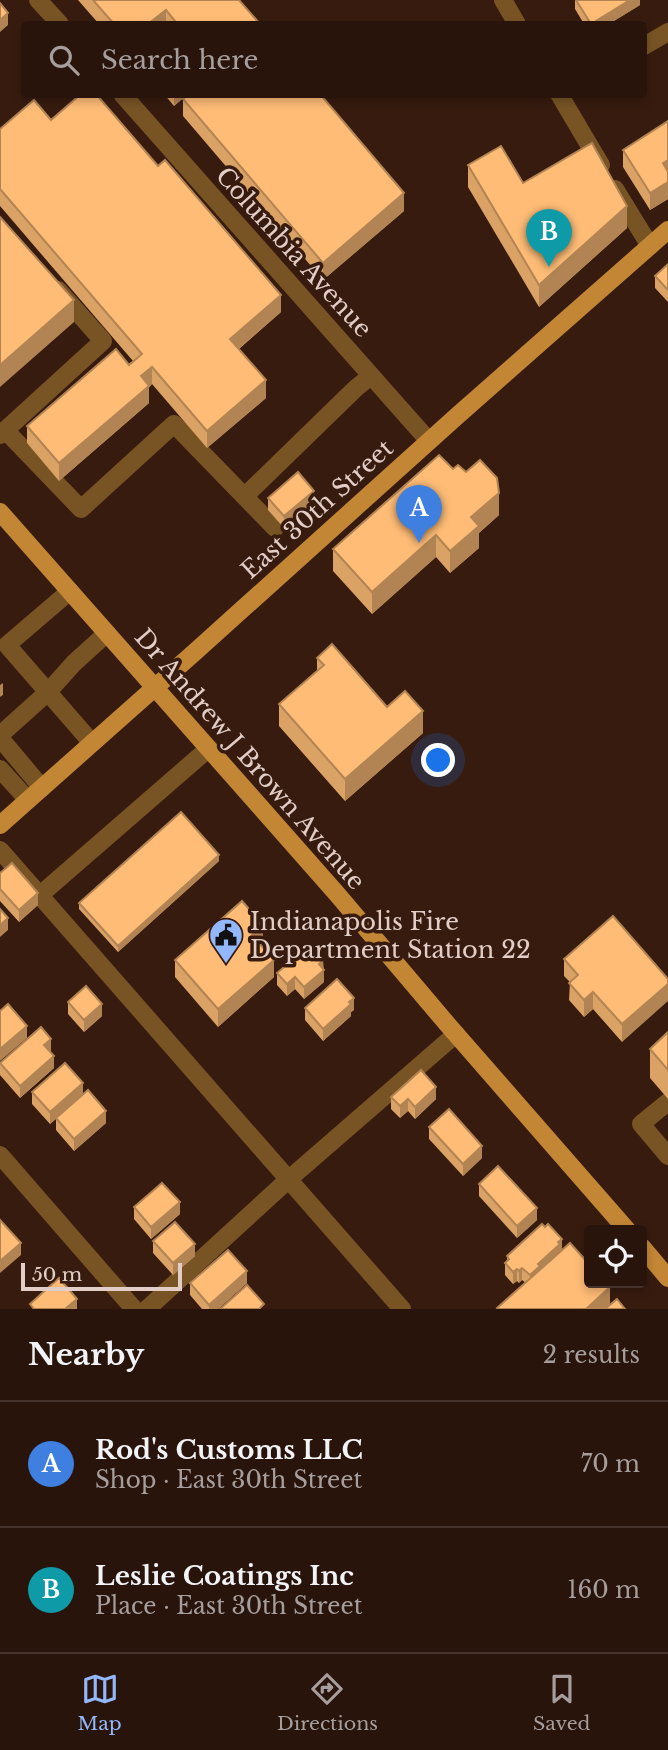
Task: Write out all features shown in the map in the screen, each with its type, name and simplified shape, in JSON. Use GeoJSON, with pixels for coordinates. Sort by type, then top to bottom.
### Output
{"type":"FeatureCollection","features":[{"type":"Feature","properties":{"kind":"main road","name":"East 30th Street"},"geometry":{"type":"LineString","coordinates":[[0,825],[668,230]]}},
{"type":"Feature","properties":{"kind":"main road","name":"Dr Andrew J Brown Avenue"},"geometry":{"type":"LineString","coordinates":[[0,512],[328,883],[623,1225]]}},
{"type":"Feature","properties":{"kind":"main road"},"geometry":{"type":"LineString","coordinates":[[647,1253],[668,1278]]}},
{"type":"Feature","properties":{"kind":"street"},"geometry":{"type":"LineString","coordinates":[[38,0],[57,21]]}},
{"type":"Feature","properties":{"kind":"street"},"geometry":{"type":"LineString","coordinates":[[503,0],[515,21]]}},
{"type":"Feature","properties":{"kind":"street"},"geometry":{"type":"LineString","coordinates":[[647,44],[668,32]]}},
{"type":"Feature","properties":{"kind":"street","name":"Columbia Avenue"},"geometry":{"type":"LineString","coordinates":[[126,98],[429,441]]}},
{"type":"Feature","properties":{"kind":"street"},"geometry":{"type":"LineString","coordinates":[[561,98],[650,246]]}},
{"type":"Feature","properties":{"kind":"street"},"geometry":{"type":"LineString","coordinates":[[43,273],[103,341],[3,433],[80,509],[174,424],[275,528]]}},
{"type":"Feature","properties":{"kind":"street"},"geometry":{"type":"LineString","coordinates":[[245,496],[371,376]]}},
{"type":"Feature","properties":{"kind":"street"},"geometry":{"type":"LineString","coordinates":[[70,591],[7,645],[92,743]]}},
{"type":"Feature","properties":{"kind":"street"},"geometry":{"type":"LineString","coordinates":[[42,788],[0,736],[107,633]]}},
{"type":"Feature","properties":{"kind":"street"},"geometry":{"type":"LineString","coordinates":[[40,895],[208,748]]}},
{"type":"Feature","properties":{"kind":"street"},"geometry":{"type":"LineString","coordinates":[[0,769],[28,800]]}},
{"type":"Feature","properties":{"kind":"street"},"geometry":{"type":"LineString","coordinates":[[0,849],[402,1309]]}},
{"type":"Feature","properties":{"kind":"street"},"geometry":{"type":"LineString","coordinates":[[147,1309],[289,1179],[456,1034]]}},
{"type":"Feature","properties":{"kind":"street"},"geometry":{"type":"LineString","coordinates":[[668,1101],[641,1124],[668,1156]]}},
{"type":"Feature","properties":{"kind":"street"},"geometry":{"type":"LineString","coordinates":[[0,1155],[134,1309]]}},
{"type":"Feature","properties":{"kind":"building"},"geometry":{"type":"Polygon","coordinates":[[[93,0],[239,0],[257,21],[175,21],[166,10],[152,21],[111,21],[93,0]]]}},
{"type":"Feature","properties":{"kind":"building"},"geometry":{"type":"Polygon","coordinates":[[[576,0],[630,0],[596,21],[589,21],[576,0]]]}},
{"type":"Feature","properties":{"kind":"building"},"geometry":{"type":"Polygon","coordinates":[[[0,3],[8,13],[0,20],[0,3]]]}},
{"type":"Feature","properties":{"kind":"building"},"geometry":{"type":"Polygon","coordinates":[[[76,98],[99,98],[158,166],[165,160],[281,295],[230,339],[266,380],[207,431],[152,367],[141,376],[149,386],[59,463],[27,426],[116,349],[129,365],[142,354],[0,189],[0,129],[34,100],[51,120],[76,98]]]}},
{"type":"Feature","properties":{"kind":"building"},"geometry":{"type":"Polygon","coordinates":[[[323,98],[404,193],[323,263],[183,99],[323,98]]]}},
{"type":"Feature","properties":{"kind":"building"},"geometry":{"type":"Polygon","coordinates":[[[668,121],[668,160],[663,163],[668,172],[668,182],[650,193],[623,150],[668,121]]]}},
{"type":"Feature","properties":{"kind":"building"},"geometry":{"type":"Polygon","coordinates":[[[592,143],[627,206],[539,285],[468,165],[501,146],[523,183],[592,143]]]}},
{"type":"Feature","properties":{"kind":"building"},"geometry":{"type":"Polygon","coordinates":[[[0,217],[74,300],[0,365],[0,217]]]}},
{"type":"Feature","properties":{"kind":"building"},"geometry":{"type":"Polygon","coordinates":[[[668,264],[668,290],[655,276],[668,264]]]}},
{"type":"Feature","properties":{"kind":"building"},"geometry":{"type":"Polygon","coordinates":[[[439,455],[453,469],[458,465],[466,472],[480,460],[497,478],[499,493],[471,517],[479,526],[450,551],[436,535],[372,592],[333,549],[439,455]]]}},
{"type":"Feature","properties":{"kind":"building"},"geometry":{"type":"Polygon","coordinates":[[[298,472],[314,491],[284,516],[268,498],[298,472]]]}},
{"type":"Feature","properties":{"kind":"building"},"geometry":{"type":"Polygon","coordinates":[[[332,644],[387,707],[405,691],[423,711],[345,779],[279,704],[324,665],[317,658],[332,644]]]}},
{"type":"Feature","properties":{"kind":"building"},"geometry":{"type":"Polygon","coordinates":[[[181,812],[219,855],[118,946],[79,903],[181,812]]]}},
{"type":"Feature","properties":{"kind":"building"},"geometry":{"type":"Polygon","coordinates":[[[12,863],[38,893],[19,910],[0,889],[0,873],[12,863]]]}},
{"type":"Feature","properties":{"kind":"building","name":"Indianapolis Fire Department Station 22"},"geometry":{"type":"Polygon","coordinates":[[[242,901],[263,925],[252,935],[274,960],[218,1009],[175,960],[242,901]]]}},
{"type":"Feature","properties":{"kind":"building"},"geometry":{"type":"Polygon","coordinates":[[[0,909],[8,918],[0,925],[0,909]]]}},
{"type":"Feature","properties":{"kind":"building"},"geometry":{"type":"Polygon","coordinates":[[[613,916],[668,979],[668,984],[622,1024],[593,992],[584,1000],[569,983],[578,975],[564,959],[613,916]]]}},
{"type":"Feature","properties":{"kind":"building"},"geometry":{"type":"Polygon","coordinates":[[[312,947],[323,960],[319,964],[324,970],[304,987],[295,977],[287,984],[277,973],[305,949],[307,951],[312,947]]]}},
{"type":"Feature","properties":{"kind":"building"},"geometry":{"type":"Polygon","coordinates":[[[337,979],[354,998],[349,1002],[351,1004],[323,1029],[305,1008],[337,979]]]}},
{"type":"Feature","properties":{"kind":"building"},"geometry":{"type":"Polygon","coordinates":[[[86,986],[102,1004],[84,1020],[68,1002],[86,986]]]}},
{"type":"Feature","properties":{"kind":"building"},"geometry":{"type":"Polygon","coordinates":[[[8,1004],[27,1026],[0,1049],[0,1011],[8,1004]]]}},
{"type":"Feature","properties":{"kind":"building"},"geometry":{"type":"Polygon","coordinates":[[[41,1027],[51,1039],[44,1045],[54,1056],[20,1086],[0,1063],[41,1027]]]}},
{"type":"Feature","properties":{"kind":"building"},"geometry":{"type":"Polygon","coordinates":[[[668,1032],[668,1070],[650,1049],[668,1032]]]}},
{"type":"Feature","properties":{"kind":"building"},"geometry":{"type":"Polygon","coordinates":[[[65,1063],[83,1083],[50,1112],[32,1092],[65,1063]]]}},
{"type":"Feature","properties":{"kind":"building"},"geometry":{"type":"Polygon","coordinates":[[[421,1070],[436,1087],[415,1107],[408,1099],[400,1106],[391,1097],[421,1070]]]}},
{"type":"Feature","properties":{"kind":"building"},"geometry":{"type":"Polygon","coordinates":[[[88,1090],[106,1111],[74,1139],[56,1118],[88,1090]]]}},
{"type":"Feature","properties":{"kind":"building"},"geometry":{"type":"Polygon","coordinates":[[[449,1109],[482,1146],[463,1164],[429,1127],[449,1109]]]}},
{"type":"Feature","properties":{"kind":"building"},"geometry":{"type":"Polygon","coordinates":[[[498,1166],[537,1208],[517,1226],[479,1184],[498,1166]]]}},
{"type":"Feature","properties":{"kind":"building"},"geometry":{"type":"Polygon","coordinates":[[[162,1183],[180,1202],[151,1227],[134,1207],[162,1183]]]}},
{"type":"Feature","properties":{"kind":"building"},"geometry":{"type":"Polygon","coordinates":[[[0,1220],[21,1243],[0,1261],[0,1220]]]}},
{"type":"Feature","properties":{"kind":"building"},"geometry":{"type":"Polygon","coordinates":[[[175,1222],[195,1244],[173,1263],[153,1241],[175,1222]]]}},
{"type":"Feature","properties":{"kind":"building"},"geometry":{"type":"Polygon","coordinates":[[[542,1224],[545,1227],[548,1224],[562,1239],[558,1242],[560,1244],[530,1275],[522,1268],[513,1272],[505,1263],[509,1259],[507,1256],[542,1224]]]}},
{"type":"Feature","properties":{"kind":"building"},"geometry":{"type":"Polygon","coordinates":[[[570,1243],[584,1258],[584,1288],[609,1288],[586,1309],[497,1308],[570,1243]]]}},
{"type":"Feature","properties":{"kind":"building"},"geometry":{"type":"Polygon","coordinates":[[[228,1250],[247,1271],[209,1305],[190,1283],[228,1250]]]}},
{"type":"Feature","properties":{"kind":"building"},"geometry":{"type":"Polygon","coordinates":[[[59,1278],[77,1299],[65,1309],[34,1309],[30,1304],[59,1278]]]}},
{"type":"Feature","properties":{"kind":"building"},"geometry":{"type":"Polygon","coordinates":[[[247,1285],[264,1304],[259,1309],[220,1309],[247,1285]]]}},
{"type":"Feature","properties":{"kind":"building"},"geometry":{"type":"Polygon","coordinates":[[[617,1299],[625,1309],[605,1309],[617,1299]]]}},
{"type":"Feature","properties":{"kind":"place","name":"Leslie Coatings Inc"},"geometry":{"type":"Point","coordinates":[549,267]}},
{"type":"Feature","properties":{"kind":"place","name":"Rod's Customs LLC"},"geometry":{"type":"Point","coordinates":[419,543]}},
{"type":"Feature","properties":{"kind":"place","name":"Indianapolis Fire Department Station 22"},"geometry":{"type":"Point","coordinates":[226,965]}}]}
